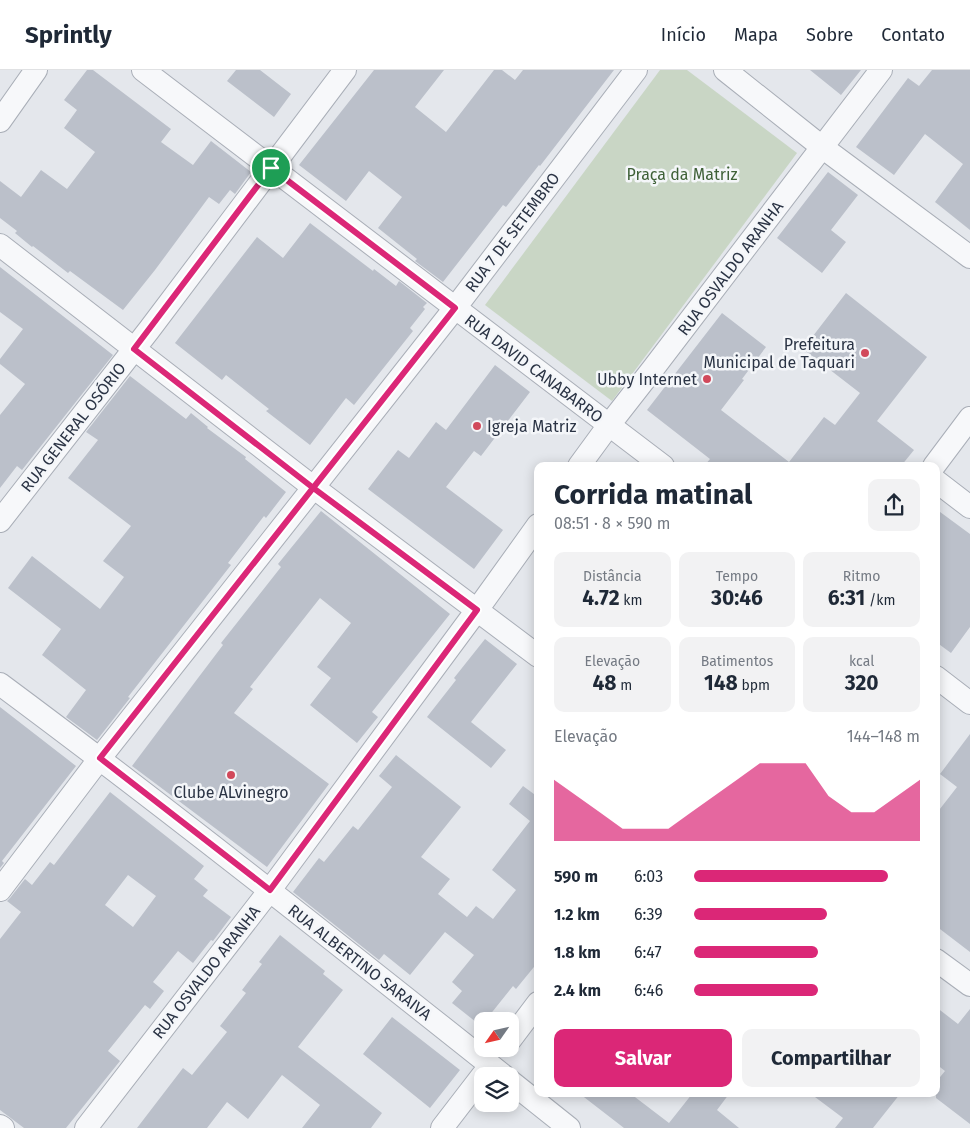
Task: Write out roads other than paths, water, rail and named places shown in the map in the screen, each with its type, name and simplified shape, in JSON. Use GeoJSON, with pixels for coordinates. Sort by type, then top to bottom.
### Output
{"type":"FeatureCollection","features":[{"type":"Feature","properties":{"kind":"street"},"geometry":{"type":"LineString","coordinates":[[0,121],[36,70]]}},
{"type":"Feature","properties":{"kind":"street","name":"RUA DAVID CANABARRO"},"geometry":{"type":"LineString","coordinates":[[143,70],[658,462]]}},
{"type":"Feature","properties":{"kind":"street","name":"RUA GENERAL OSÓRIO"},"geometry":{"type":"LineString","coordinates":[[0,521],[134,349],[344,70]]}},
{"type":"Feature","properties":{"kind":"street","name":"RUA 7 DE SETEMBRO"},"geometry":{"type":"LineString","coordinates":[[0,890],[100,758],[455,308],[636,70]]}},
{"type":"Feature","properties":{"kind":"street"},"geometry":{"type":"LineString","coordinates":[[725,70],[822,147],[970,257]]}},
{"type":"Feature","properties":{"kind":"street","name":"RUA OSVALDO ARANHA"},"geometry":{"type":"LineString","coordinates":[[582,462],[881,70]]}},
{"type":"Feature","properties":{"kind":"street"},"geometry":{"type":"LineString","coordinates":[[0,245],[312,487],[534,653]]}},
{"type":"Feature","properties":{"kind":"street"},"geometry":{"type":"LineString","coordinates":[[937,462],[970,418]]}},
{"type":"Feature","properties":{"kind":"street"},"geometry":{"type":"LineString","coordinates":[[940,484],[970,507]]}},
{"type":"Feature","properties":{"kind":"street","name":"RUA OSVALDO ARANHA"},"geometry":{"type":"LineString","coordinates":[[86,1128],[270,890],[534,531]]}},
{"type":"Feature","properties":{"kind":"street"},"geometry":{"type":"LineString","coordinates":[[940,680],[970,703]]}},
{"type":"Feature","properties":{"kind":"street","name":"RUA ALBERTINO SARAIVA"},"geometry":{"type":"LineString","coordinates":[[0,684],[100,758],[270,890],[491,1067]]}},
{"type":"Feature","properties":{"kind":"street"},"geometry":{"type":"LineString","coordinates":[[940,963],[970,985]]}},
{"type":"Feature","properties":{"kind":"street"},"geometry":{"type":"LineString","coordinates":[[519,1028],[534,1008]]}},
{"type":"Feature","properties":{"kind":"street"},"geometry":{"type":"LineString","coordinates":[[519,1088],[569,1128]]}},
{"type":"Feature","properties":{"kind":"street"},"geometry":{"type":"LineString","coordinates":[[442,1128],[474,1091]]}},
{"type":"Feature","properties":{"kind":"place","name":"Prefeitura Municipal de Taquari"},"geometry":{"type":"Point","coordinates":[865,353]}},
{"type":"Feature","properties":{"kind":"place","name":"Ubby Internet"},"geometry":{"type":"Point","coordinates":[707,379]}},
{"type":"Feature","properties":{"kind":"place","name":"Igreja Matriz"},"geometry":{"type":"Point","coordinates":[477,426]}},
{"type":"Feature","properties":{"kind":"place","name":"Clube ALvinegro"},"geometry":{"type":"Point","coordinates":[231,775]}},
{"type":"Feature","properties":{"kind":"park label","name":"Praça da Matriz"},"geometry":{"type":"Point","coordinates":[682,174]}}]}
